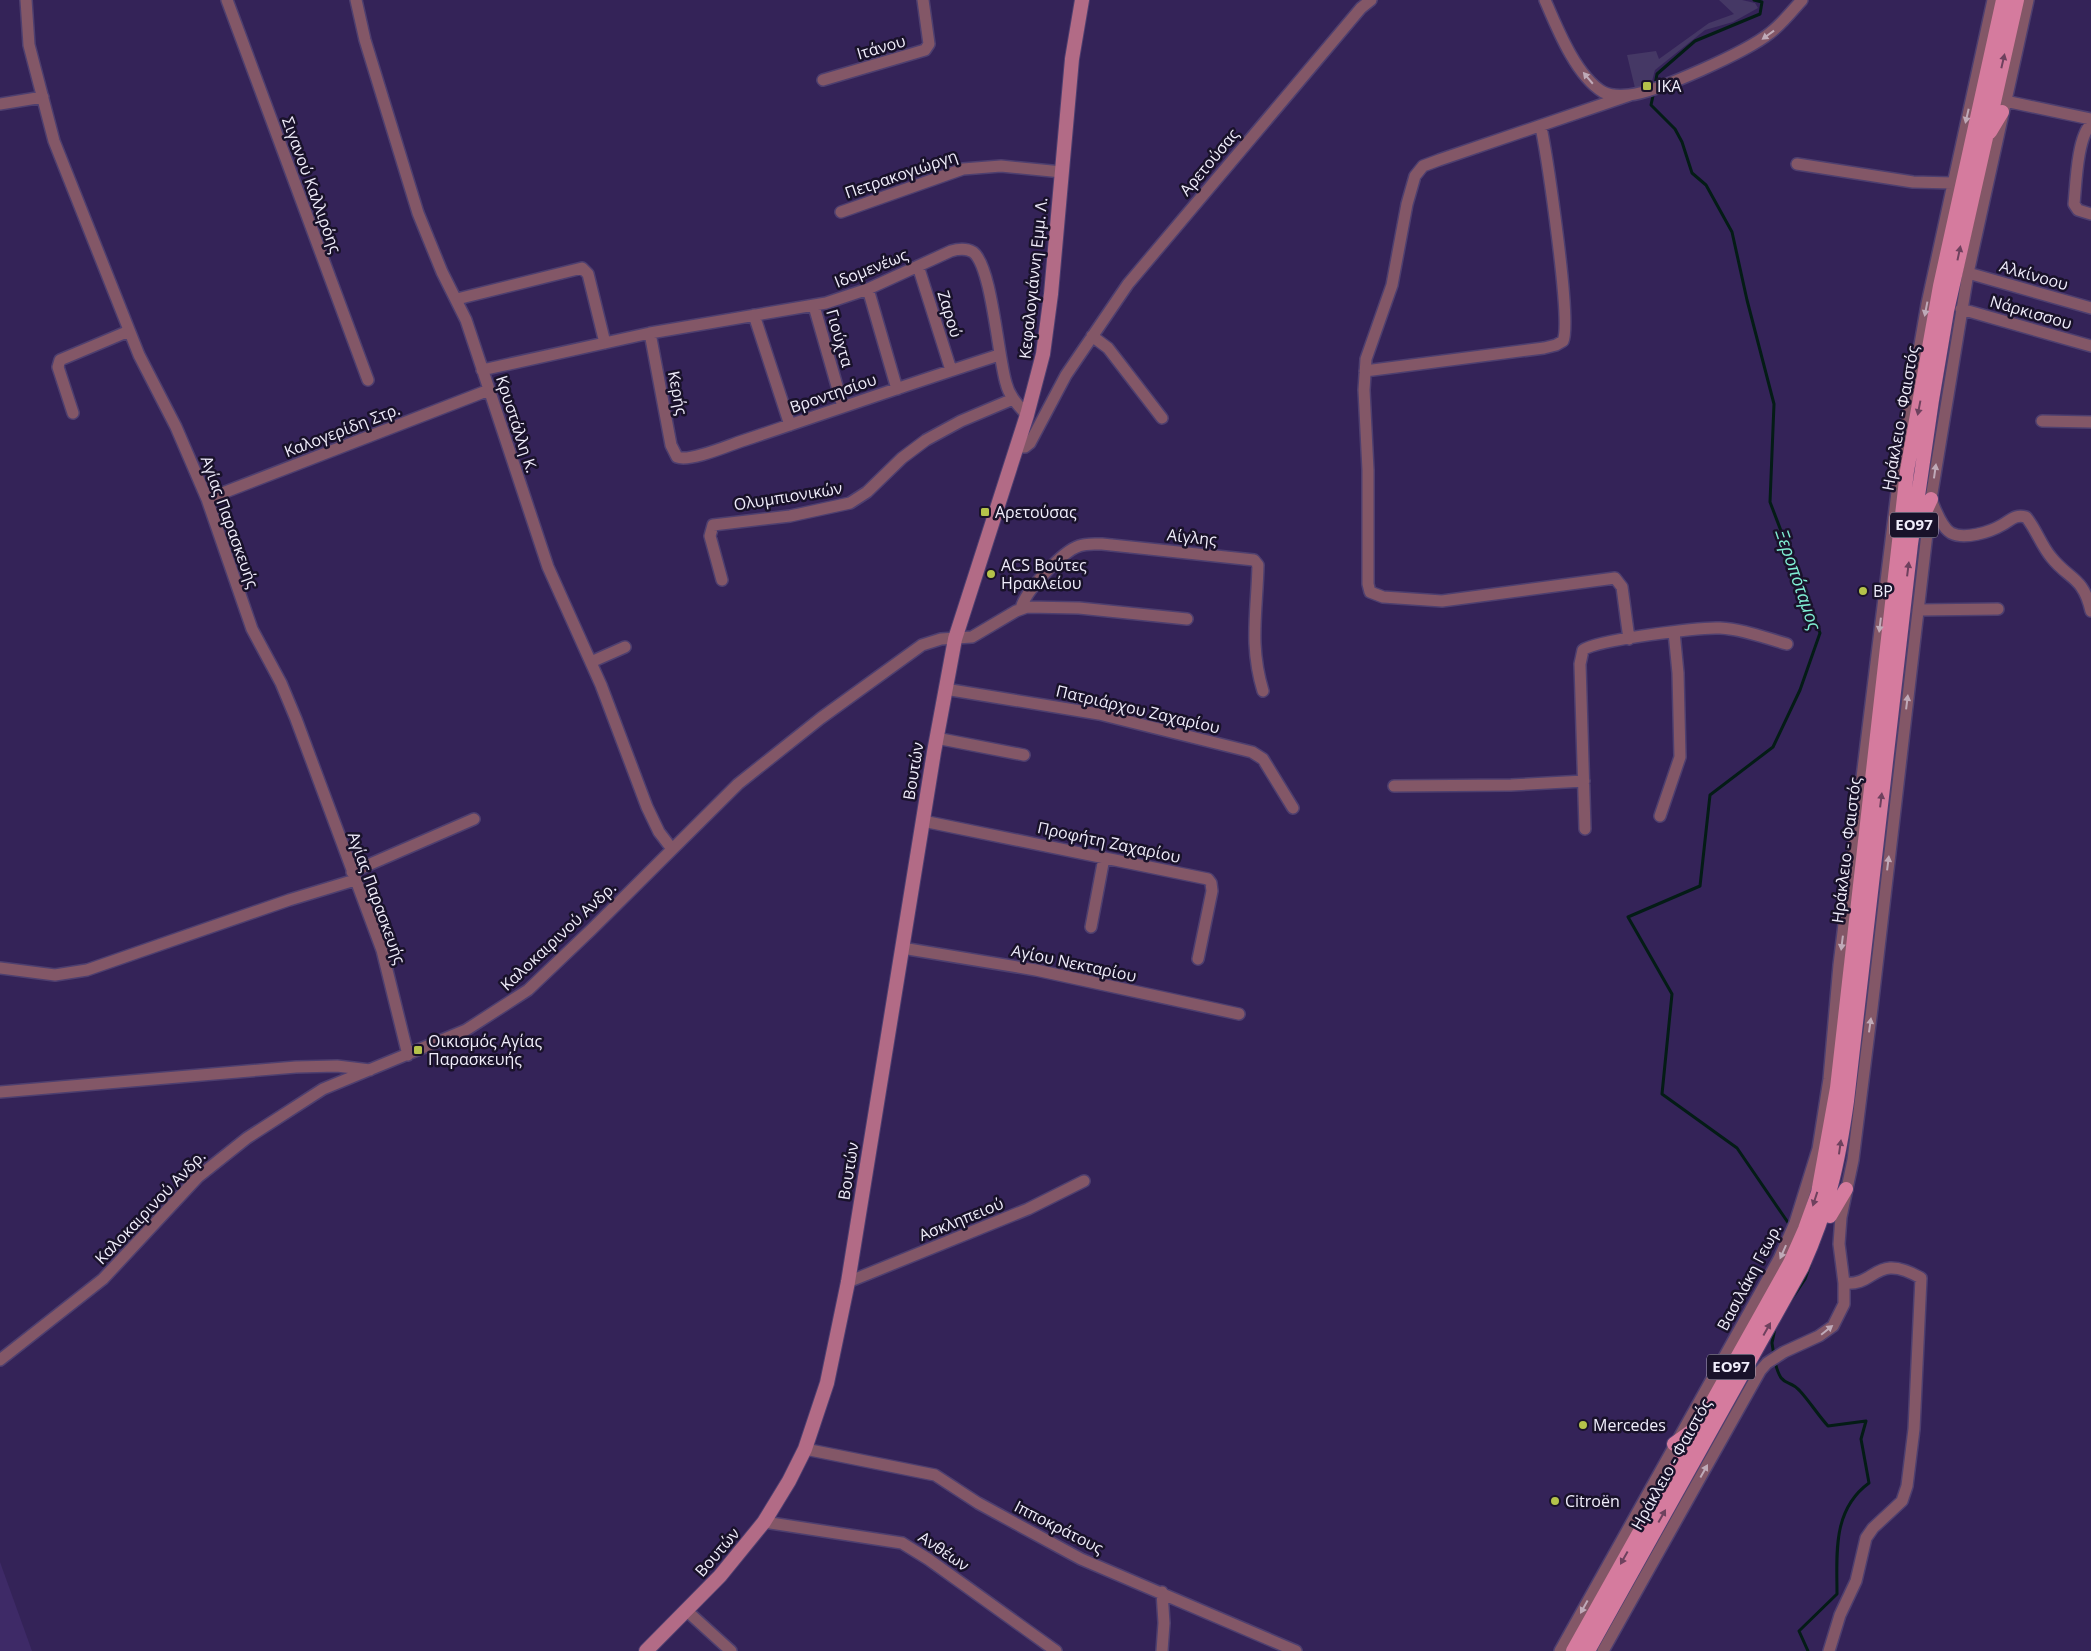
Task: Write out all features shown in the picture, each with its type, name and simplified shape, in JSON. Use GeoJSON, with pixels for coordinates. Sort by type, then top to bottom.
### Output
{"type":"FeatureCollection","features":[{"type":"Feature","properties":{"kind":"main road","name":"Κεφαλογιάννη Εμμ. Λ."},"geometry":{"type":"LineString","coordinates":[[955,639],[1017,447],[1039,372],[1046,334],[1072,59],[1082,0]]}},
{"type":"Feature","properties":{"kind":"main road","name":"Ηράκλειο - Φαιστός"},"geometry":{"type":"LineString","coordinates":[[1588,1651],[1802,1267],[1830,1195],[1839,1156],[1847,1061],[1905,546],[1947,312],[2017,0]]}},
{"type":"Feature","properties":{"kind":"main road","name":"Ηράκλειο - Φαιστός"},"geometry":{"type":"LineString","coordinates":[[1905,546],[1903,511],[1907,472],[1940,286],[1999,2]]}},
{"type":"Feature","properties":{"kind":"main road"},"geometry":{"type":"LineString","coordinates":[[1987,30],[1999,2]]}},
{"type":"Feature","properties":{"kind":"main road"},"geometry":{"type":"LineString","coordinates":[[1983,146],[2004,106]]}},
{"type":"Feature","properties":{"kind":"main road"},"geometry":{"type":"LineString","coordinates":[[1899,469],[1903,511]]}},
{"type":"Feature","properties":{"kind":"main road"},"geometry":{"type":"LineString","coordinates":[[1887,561],[1905,546],[1930,499]]}},
{"type":"Feature","properties":{"kind":"main road","name":"Βουτών"},"geometry":{"type":"LineString","coordinates":[[646,1651],[731,1564],[764,1522],[789,1481],[805,1449],[827,1384],[848,1282],[922,821],[955,639]]}},
{"type":"Feature","properties":{"kind":"main road","name":"Ηράκλειο - Φαιστός"},"geometry":{"type":"LineString","coordinates":[[1573,1651],[1773,1294],[1805,1229],[1818,1193],[1847,1061]]}},
{"type":"Feature","properties":{"kind":"main road"},"geometry":{"type":"LineString","coordinates":[[1802,1267],[1846,1189]]}},
{"type":"Feature","properties":{"kind":"main road"},"geometry":{"type":"LineString","coordinates":[[1674,1444],[1688,1435],[1700,1423]]}},
{"type":"Feature","properties":{"kind":"street","name":"Αγίας Παρασκευής"},"geometry":{"type":"LineString","coordinates":[[26,0],[29,45],[54,141],[129,331],[208,500],[252,630],[281,683],[382,950],[408,1055]]}},
{"type":"Feature","properties":{"kind":"street","name":"Σιγανού Καλλιρόης"},"geometry":{"type":"LineString","coordinates":[[227,0],[368,380]]}},
{"type":"Feature","properties":{"kind":"street","name":"Κρυστάλλη Κ."},"geometry":{"type":"LineString","coordinates":[[356,0],[368,48],[418,213],[442,272],[466,320],[548,567],[591,662],[647,807],[659,832],[672,849]]}},
{"type":"Feature","properties":{"kind":"street","name":"Ιτάνου"},"geometry":{"type":"LineString","coordinates":[[823,80],[926,50],[929,44],[923,0]]}},
{"type":"Feature","properties":{"kind":"street","name":"Αρετούσας"},"geometry":{"type":"LineString","coordinates":[[1017,447],[1025,447],[1030,443],[1066,375],[1147,259],[1361,8],[1371,0]]}},
{"type":"Feature","properties":{"kind":"street"},"geometry":{"type":"LineString","coordinates":[[1545,0],[1576,63],[1587,79],[1609,95],[1630,95]]}},
{"type":"Feature","properties":{"kind":"street"},"geometry":{"type":"LineString","coordinates":[[1629,639],[1622,588],[1615,578],[1442,601],[1383,597],[1370,592],[1367,578],[1368,470],[1365,371],[1370,344],[1392,285],[1407,204],[1417,173],[1423,166],[1686,76],[1756,42],[1776,28],[1802,0]]}},
{"type":"Feature","properties":{"kind":"street"},"geometry":{"type":"LineString","coordinates":[[1603,1651],[1757,1375],[1770,1361],[1784,1352],[1819,1336],[1833,1326],[1844,1304],[1844,1283],[1839,1237],[1846,1189],[1853,1160],[1863,1080],[1930,499],[1968,273],[2028,0]]}},
{"type":"Feature","properties":{"kind":"street","name":"Βασιλάκη Γεωρ."},"geometry":{"type":"LineString","coordinates":[[1560,1651],[1674,1444],[1763,1290],[1795,1223],[1818,1149],[1828,1083],[1839,964],[1899,469],[1927,304],[1987,30]]}},
{"type":"Feature","properties":{"kind":"street"},"geometry":{"type":"LineString","coordinates":[[0,104],[43,97]]}},
{"type":"Feature","properties":{"kind":"street"},"geometry":{"type":"LineString","coordinates":[[2004,106],[2091,119]]}},
{"type":"Feature","properties":{"kind":"street"},"geometry":{"type":"LineString","coordinates":[[2091,124],[2086,129],[2081,148],[2074,204],[2078,210],[2091,214]]}},
{"type":"Feature","properties":{"kind":"street"},"geometry":{"type":"LineString","coordinates":[[1365,371],[1544,348],[1556,346],[1562,341],[1565,328],[1562,287],[1550,177],[1541,127]]}},
{"type":"Feature","properties":{"kind":"street"},"geometry":{"type":"LineString","coordinates":[[1797,164],[1913,182],[1952,183]]}},
{"type":"Feature","properties":{"kind":"street","name":"Πετρακογιώργη"},"geometry":{"type":"LineString","coordinates":[[841,212],[969,168],[1001,166],[1062,172]]}},
{"type":"Feature","properties":{"kind":"street","name":"Ιδομενέως"},"geometry":{"type":"LineString","coordinates":[[482,370],[650,333],[814,306],[868,289],[957,250],[971,251],[978,256],[989,294],[999,355],[1006,383],[1013,399],[1027,415]]}},
{"type":"Feature","properties":{"kind":"street","name":"Ζαρού"},"geometry":{"type":"LineString","coordinates":[[918,266],[951,370]]}},
{"type":"Feature","properties":{"kind":"street"},"geometry":{"type":"LineString","coordinates":[[457,299],[582,268],[588,274],[605,343]]}},
{"type":"Feature","properties":{"kind":"street","name":"Αλκίνοου"},"geometry":{"type":"LineString","coordinates":[[1968,273],[2091,308]]}},
{"type":"Feature","properties":{"kind":"street"},"geometry":{"type":"LineString","coordinates":[[868,289],[897,389]]}},
{"type":"Feature","properties":{"kind":"street","name":"Γιούχτα"},"geometry":{"type":"LineString","coordinates":[[814,306],[843,408]]}},
{"type":"Feature","properties":{"kind":"street","name":"Νάρκισσου"},"geometry":{"type":"LineString","coordinates":[[1961,309],[2091,346]]}},
{"type":"Feature","properties":{"kind":"street"},"geometry":{"type":"LineString","coordinates":[[754,315],[790,425]]}},
{"type":"Feature","properties":{"kind":"street"},"geometry":{"type":"LineString","coordinates":[[73,413],[58,368],[60,360],[129,331]]}},
{"type":"Feature","properties":{"kind":"street","name":"Κερής"},"geometry":{"type":"LineString","coordinates":[[650,333],[671,445],[676,457]]}},
{"type":"Feature","properties":{"kind":"street"},"geometry":{"type":"LineString","coordinates":[[1092,336],[1108,348],[1162,418]]}},
{"type":"Feature","properties":{"kind":"street","name":"Βροντησίου"},"geometry":{"type":"LineString","coordinates":[[676,457],[689,458],[999,355]]}},
{"type":"Feature","properties":{"kind":"street","name":"Καλογερίδη Στρ."},"geometry":{"type":"LineString","coordinates":[[208,500],[489,390]]}},
{"type":"Feature","properties":{"kind":"street","name":"Ολυμπιονικών"},"geometry":{"type":"LineString","coordinates":[[722,580],[710,536],[712,525],[809,513],[850,503],[867,492],[902,458],[926,440],[961,421],[1013,399]]}},
{"type":"Feature","properties":{"kind":"street"},"geometry":{"type":"LineString","coordinates":[[2042,422],[2091,422]]}},
{"type":"Feature","properties":{"kind":"street"},"geometry":{"type":"LineString","coordinates":[[1930,499],[1950,533],[1968,535],[1998,528],[2015,517],[2026,517],[2052,559],[2079,582],[2086,594],[2091,611]]}},
{"type":"Feature","properties":{"kind":"street","name":"Αίγλης"},"geometry":{"type":"LineString","coordinates":[[1022,609],[1028,594],[1041,578],[1066,555],[1082,545],[1102,544],[1254,560],[1258,565],[1253,637],[1254,658],[1263,692]]}},
{"type":"Feature","properties":{"kind":"street"},"geometry":{"type":"LineString","coordinates":[[1022,609],[1057,606],[1187,619]]}},
{"type":"Feature","properties":{"kind":"street","name":"Καλοκαιρινού Ανδρ."},"geometry":{"type":"LineString","coordinates":[[0,1360],[104,1279],[198,1177],[218,1159],[281,1114],[323,1089],[372,1071],[466,1030],[528,990],[738,784],[853,694],[922,645],[934,640],[972,637],[1022,609]]}},
{"type":"Feature","properties":{"kind":"street"},"geometry":{"type":"LineString","coordinates":[[1918,610],[1998,609]]}},
{"type":"Feature","properties":{"kind":"street"},"geometry":{"type":"LineString","coordinates":[[1585,830],[1580,655],[1587,646],[1701,629],[1728,629],[1788,644]]}},
{"type":"Feature","properties":{"kind":"street"},"geometry":{"type":"LineString","coordinates":[[1660,816],[1680,756],[1678,673],[1674,632]]}},
{"type":"Feature","properties":{"kind":"street"},"geometry":{"type":"LineString","coordinates":[[591,662],[625,647]]}},
{"type":"Feature","properties":{"kind":"street","name":"Πατριάρχου Ζαχαρίου"},"geometry":{"type":"LineString","coordinates":[[945,689],[1099,714],[1252,752],[1263,759],[1293,808]]}},
{"type":"Feature","properties":{"kind":"street"},"geometry":{"type":"LineString","coordinates":[[936,738],[1024,755]]}},
{"type":"Feature","properties":{"kind":"street"},"geometry":{"type":"LineString","coordinates":[[1394,786],[1511,785],[1584,781]]}},
{"type":"Feature","properties":{"kind":"street"},"geometry":{"type":"LineString","coordinates":[[0,968],[55,975],[87,970],[353,876],[474,819]]}},
{"type":"Feature","properties":{"kind":"street","name":"Προφήτη Ζαχαρίου"},"geometry":{"type":"LineString","coordinates":[[922,821],[1210,881],[1212,894],[1198,959]]}},
{"type":"Feature","properties":{"kind":"street"},"geometry":{"type":"LineString","coordinates":[[1091,928],[1104,858]]}},
{"type":"Feature","properties":{"kind":"street","name":"Αγίου Νεκταρίου"},"geometry":{"type":"LineString","coordinates":[[902,948],[1036,970],[1239,1014]]}},
{"type":"Feature","properties":{"kind":"street"},"geometry":{"type":"LineString","coordinates":[[1833,1035],[1837,1051],[1863,1080]]}},
{"type":"Feature","properties":{"kind":"street"},"geometry":{"type":"LineString","coordinates":[[1828,1083],[1836,1068],[1862,1051],[1867,1044]]}},
{"type":"Feature","properties":{"kind":"street"},"geometry":{"type":"LineString","coordinates":[[0,1092],[296,1067],[337,1066],[372,1071]]}},
{"type":"Feature","properties":{"kind":"street","name":"Ασκληπειού"},"geometry":{"type":"LineString","coordinates":[[848,1282],[1028,1209],[1084,1181]]}},
{"type":"Feature","properties":{"kind":"street"},"geometry":{"type":"LineString","coordinates":[[1829,1651],[1840,1615],[1856,1581],[1866,1538],[1873,1528],[1902,1501],[1907,1486],[1914,1428],[1922,1278],[1901,1268],[1885,1268],[1877,1270],[1855,1284],[1844,1283]]}},
{"type":"Feature","properties":{"kind":"street","name":"Ιπποκράτους"},"geometry":{"type":"LineString","coordinates":[[805,1449],[935,1475],[978,1503],[1081,1559],[1162,1592],[1296,1651]]}},
{"type":"Feature","properties":{"kind":"street","name":"Ανθέων"},"geometry":{"type":"LineString","coordinates":[[764,1522],[902,1543],[928,1558],[1056,1651]]}},
{"type":"Feature","properties":{"kind":"street"},"geometry":{"type":"LineString","coordinates":[[1162,1592],[1164,1623],[1162,1651]]}},
{"type":"Feature","properties":{"kind":"street"},"geometry":{"type":"LineString","coordinates":[[687,1611],[732,1651]]}},
{"type":"Feature","properties":{"kind":"shaded area"},"geometry":{"type":"Polygon","coordinates":[[[1719,0],[1742,0],[1755,3],[1758,8],[1733,22],[1705,30],[1655,70],[1651,85],[1635,88],[1627,55],[1656,51],[1659,59],[1709,23],[1734,14],[1719,0]]]}},
{"type":"Feature","properties":{"kind":"shaded area"},"geometry":{"type":"Polygon","coordinates":[[[0,1562],[32,1651],[0,1651],[0,1562]]]}},
{"type":"Feature","properties":{"kind":"waterway","name":"Ξεροπόταμος"},"geometry":{"type":"LineString","coordinates":[[1655,85],[1657,74],[1695,41],[1760,14],[1762,2],[1754,0]]}},
{"type":"Feature","properties":{"kind":"waterway","name":"Ξεροπόταμος"},"geometry":{"type":"LineString","coordinates":[[1654,91],[1651,105],[1675,129],[1682,142],[1692,173],[1706,185],[1732,232],[1747,300],[1774,404],[1770,502],[1820,633],[1800,690],[1773,747],[1710,795],[1700,886],[1628,917],[1672,994],[1662,1094],[1737,1148],[1789,1224]]}},
{"type":"Feature","properties":{"kind":"waterway","name":"Ξεροπόταμος"},"geometry":{"type":"LineString","coordinates":[[1789,1303],[1805,1279],[1810,1265]]}},
{"type":"Feature","properties":{"kind":"waterway","name":"Ξεροπόταμος"},"geometry":{"type":"LineString","coordinates":[[1774,1356],[1772,1343],[1775,1328]]}},
{"type":"Feature","properties":{"kind":"waterway","name":"Ξεροπόταμος"},"geometry":{"type":"LineString","coordinates":[[1775,1362],[1783,1380],[1800,1391],[1828,1426],[1866,1421],[1861,1439],[1869,1483],[1848,1506],[1843,1519],[1837,1548],[1837,1594],[1799,1631],[1808,1651]]}},
{"type":"Feature","properties":{"kind":"place","name":"IKA"},"geometry":{"type":"Point","coordinates":[1647,86]}},
{"type":"Feature","properties":{"kind":"place","name":"Αρετούσας"},"geometry":{"type":"Point","coordinates":[985,512]}},
{"type":"Feature","properties":{"kind":"place","name":"ACS Βούτες Ηρακλείου"},"geometry":{"type":"Point","coordinates":[991,574]}},
{"type":"Feature","properties":{"kind":"place","name":"BP"},"geometry":{"type":"Point","coordinates":[1863,591]}},
{"type":"Feature","properties":{"kind":"place","name":"Οικισμός Αγίας Παρασκευής"},"geometry":{"type":"Point","coordinates":[418,1050]}},
{"type":"Feature","properties":{"kind":"place","name":"Mercedes"},"geometry":{"type":"Point","coordinates":[1583,1425]}},
{"type":"Feature","properties":{"kind":"place","name":"Citroën"},"geometry":{"type":"Point","coordinates":[1555,1501]}}]}
